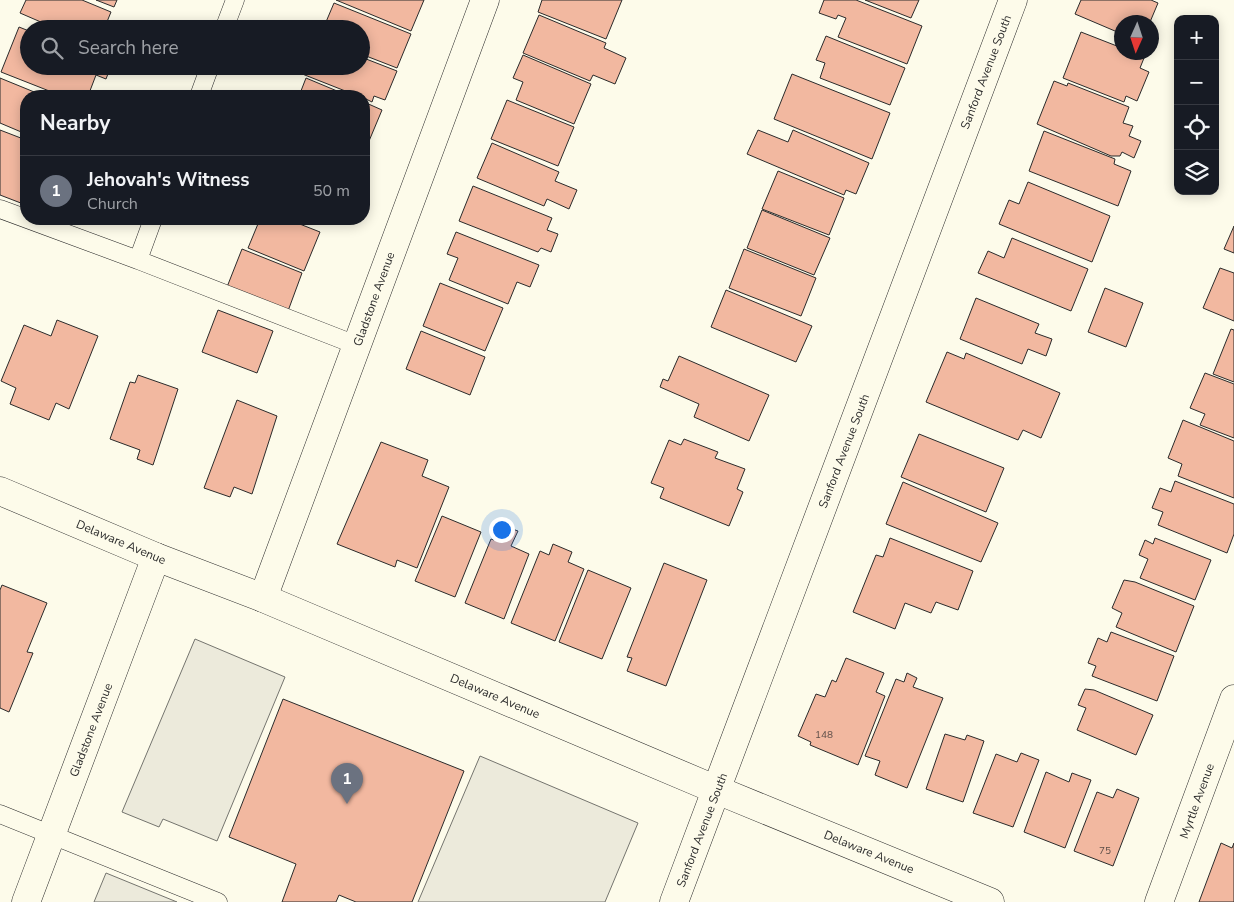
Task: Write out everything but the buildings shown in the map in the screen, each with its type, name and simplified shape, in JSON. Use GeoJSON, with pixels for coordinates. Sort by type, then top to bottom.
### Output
{"type":"FeatureCollection","features":[{"type":"Feature","properties":{"kind":"street","name":"Gladstone Avenue"},"geometry":{"type":"LineString","coordinates":[[262,598],[485,0]]}},
{"type":"Feature","properties":{"kind":"street","name":"Sanford Avenue South"},"geometry":{"type":"LineString","coordinates":[[674,902],[1013,0]]}},
{"type":"Feature","properties":{"kind":"street","name":"Delaware Avenue"},"geometry":{"type":"LineString","coordinates":[[0,490],[156,557],[262,598],[717,790],[990,902]]}},
{"type":"Feature","properties":{"kind":"street","name":"Gladstone Avenue"},"geometry":{"type":"LineString","coordinates":[[26,902],[156,557]]}},
{"type":"Feature","properties":{"kind":"street","name":"Myrtle Avenue"},"geometry":{"type":"LineString","coordinates":[[1159,902],[1234,699]]}},
{"type":"Feature","properties":{"kind":"lane"},"geometry":{"type":"LineString","coordinates":[[227,20],[235,0]]}},
{"type":"Feature","properties":{"kind":"lane"},"geometry":{"type":"LineString","coordinates":[[201,90],[207,75]]}},
{"type":"Feature","properties":{"kind":"lane"},"geometry":{"type":"LineString","coordinates":[[0,210],[20,217]]}},
{"type":"Feature","properties":{"kind":"lane"},"geometry":{"type":"LineString","coordinates":[[41,225],[138,260],[356,345]]}},
{"type":"Feature","properties":{"kind":"lane"},"geometry":{"type":"LineString","coordinates":[[138,260],[151,225]]}},
{"type":"Feature","properties":{"kind":"lane"},"geometry":{"type":"LineString","coordinates":[[0,814],[218,902]]}},
{"type":"Feature","properties":{"kind":"shaded area"},"geometry":{"type":"Polygon","coordinates":[[[195,639],[285,677],[217,841],[163,819],[159,827],[122,812],[195,639]]]}},
{"type":"Feature","properties":{"kind":"shaded area"},"geometry":{"type":"Polygon","coordinates":[[[480,756],[638,823],[605,902],[418,902],[480,756]]]}},
{"type":"Feature","properties":{"kind":"shaded area"},"geometry":{"type":"Polygon","coordinates":[[[106,873],[177,902],[94,902],[106,873]]]}},
{"type":"Feature","properties":{"kind":"place","name":"Jehovah's Witness"},"geometry":{"type":"Point","coordinates":[347,804]}}]}
